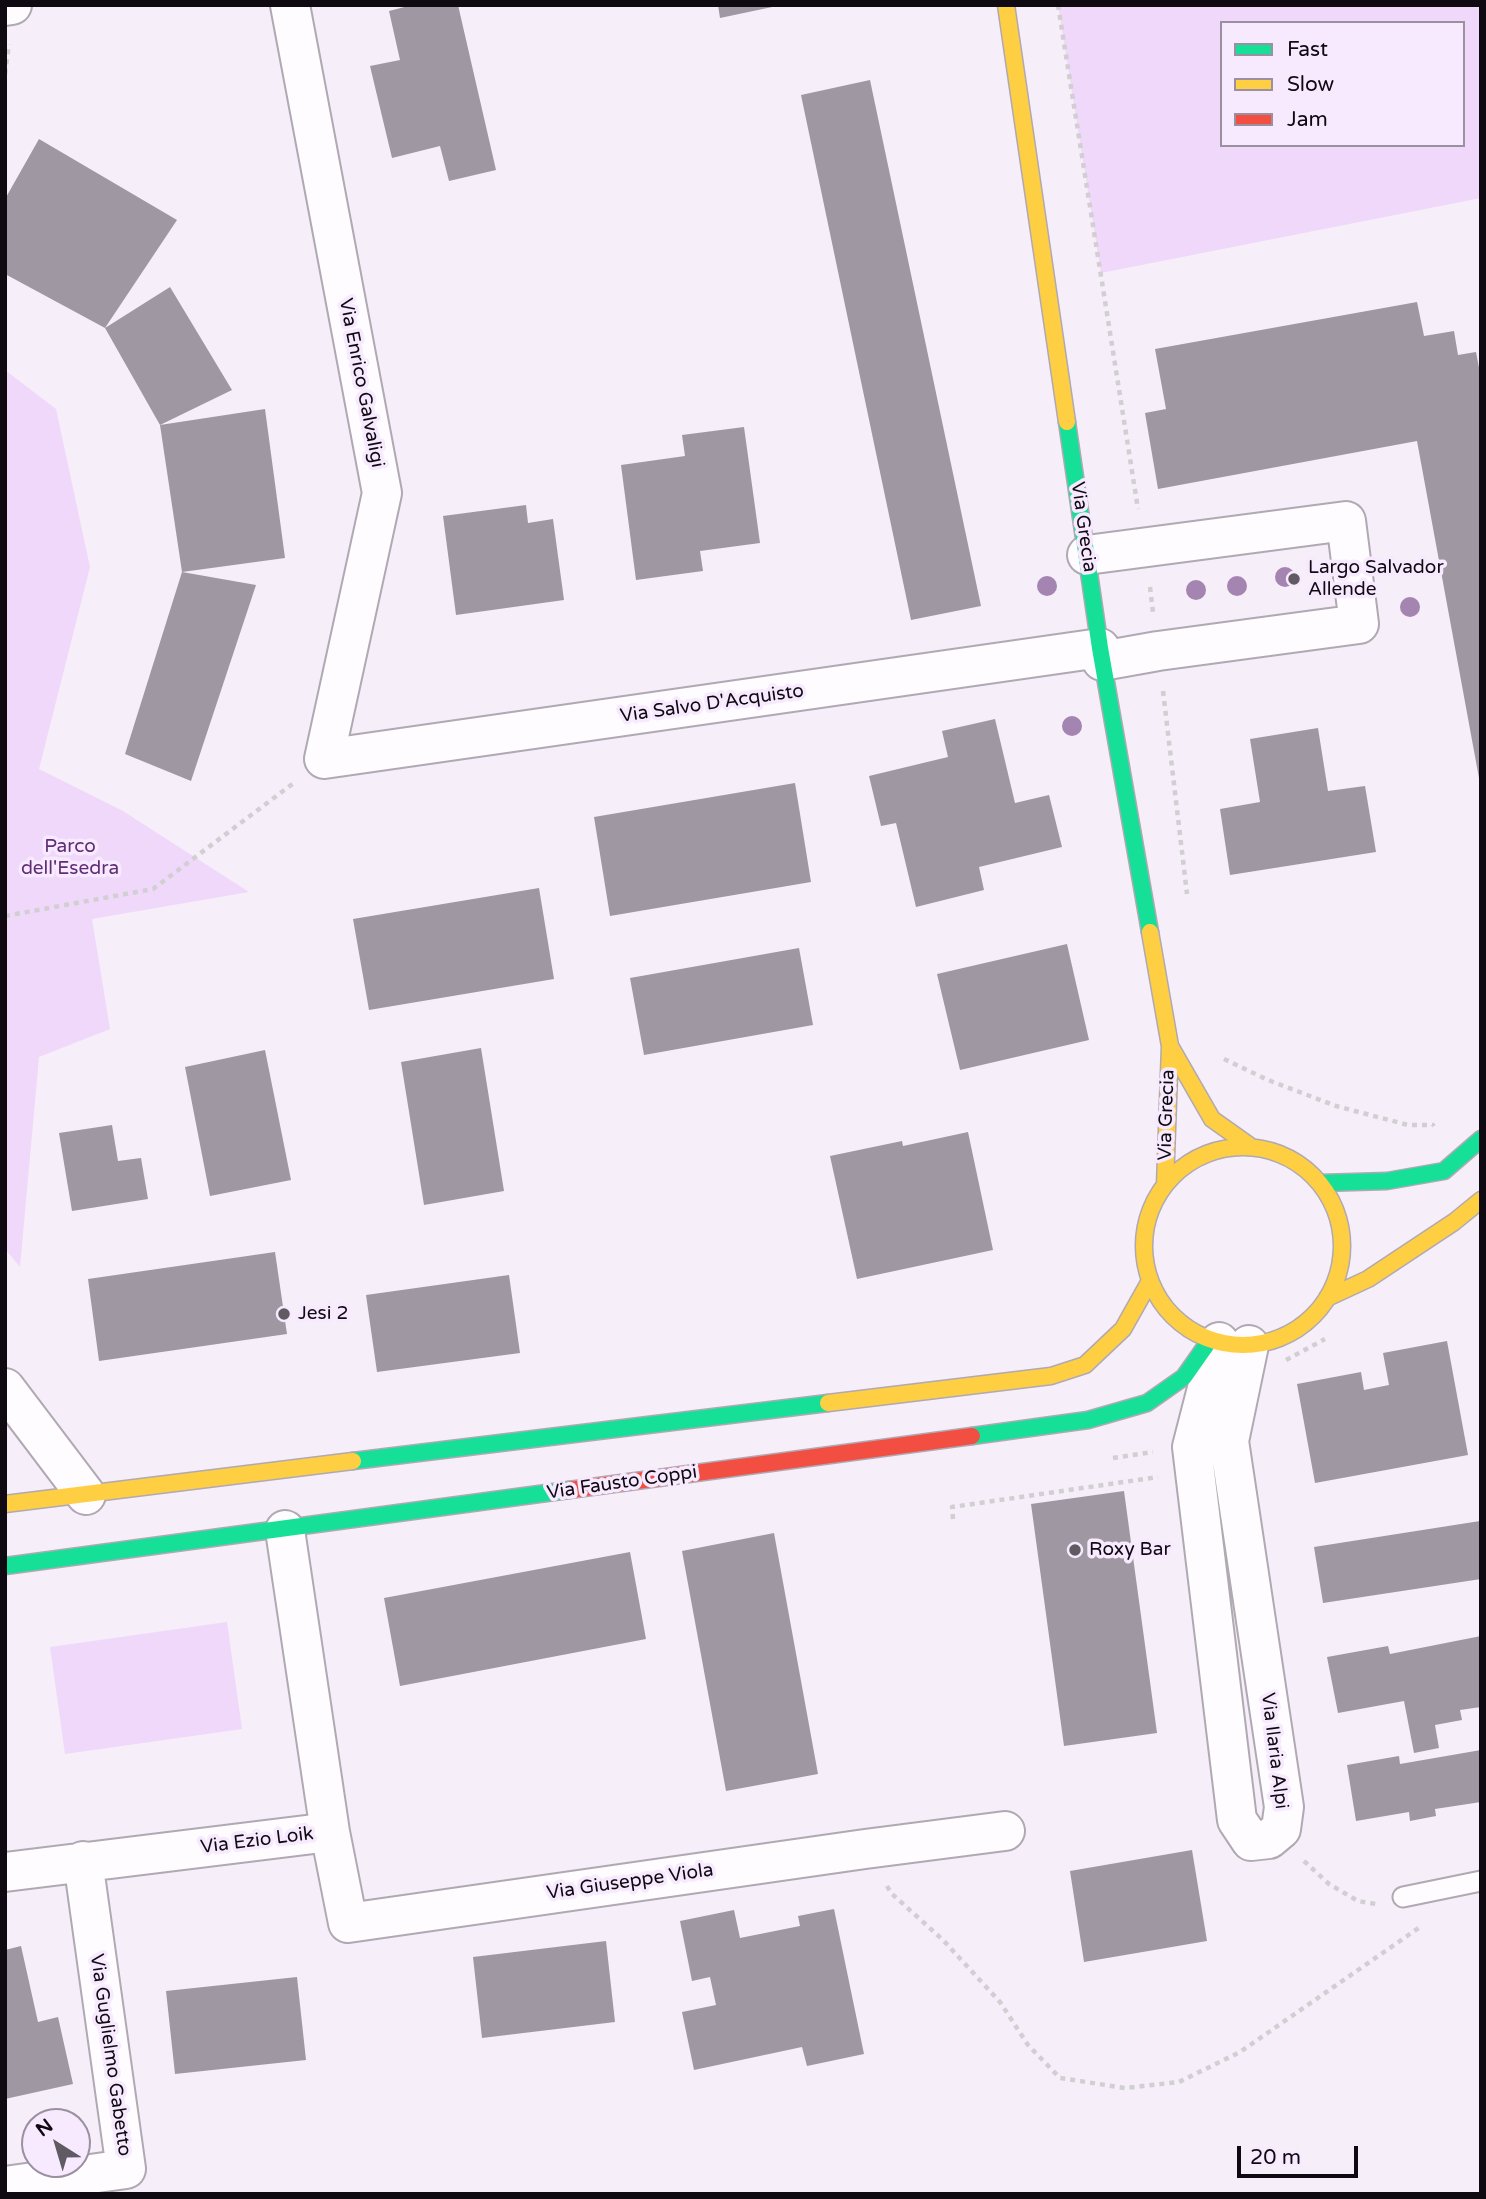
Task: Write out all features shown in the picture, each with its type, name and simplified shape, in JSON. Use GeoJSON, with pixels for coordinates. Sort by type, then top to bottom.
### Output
{"type":"FeatureCollection","features":[{"type":"Feature","properties":{"kind":"street"},"geometry":{"type":"LineString","coordinates":[[5,6],[12,5]]}},
{"type":"Feature","properties":{"kind":"street","name":"Via Enrico Galvaligi"},"geometry":{"type":"LineString","coordinates":[[290,5],[382,493],[324,759]]}},
{"type":"Feature","properties":{"kind":"street","name":"Via Grecia"},"geometry":{"type":"LineString","coordinates":[[1006,5],[1101,655],[1170,1046],[1165,1185]]}},
{"type":"Feature","properties":{"kind":"street"},"geometry":{"type":"LineString","coordinates":[[1087,555],[1346,521],[1359,624],[1158,651],[1101,655]]}},
{"type":"Feature","properties":{"kind":"street","name":"Via Salvo D'Acquisto"},"geometry":{"type":"LineString","coordinates":[[324,759],[1101,655]]}},
{"type":"Feature","properties":{"kind":"street","name":"Via Grecia"},"geometry":{"type":"LineString","coordinates":[[1170,1046],[1212,1119],[1250,1146]]}},
{"type":"Feature","properties":{"kind":"street"},"geometry":{"type":"LineString","coordinates":[[1321,1184],[1387,1181],[1444,1171],[1481,1139]]}},
{"type":"Feature","properties":{"kind":"street"},"geometry":{"type":"LineString","coordinates":[[1250,1146],[1276,1152],[1301,1164],[1321,1184],[1336,1210],[1343,1240],[1340,1270],[1327,1298],[1307,1322],[1279,1338],[1226,1342],[1185,1326],[1164,1306],[1150,1281],[1143,1248],[1149,1214],[1165,1185],[1188,1163],[1218,1150],[1250,1146]]}},
{"type":"Feature","properties":{"kind":"street"},"geometry":{"type":"LineString","coordinates":[[1327,1298],[1368,1279],[1454,1222],[1481,1200]]}},
{"type":"Feature","properties":{"kind":"street"},"geometry":{"type":"LineString","coordinates":[[5,1504],[1051,1376],[1085,1365],[1114,1338],[1123,1329],[1150,1281]]}},
{"type":"Feature","properties":{"kind":"street","name":"Via Ilaria Alpi"},"geometry":{"type":"LineString","coordinates":[[1226,1342],[1229,1441],[1284,1807],[1281,1829],[1269,1839],[1251,1841],[1237,1820],[1192,1447],[1226,1342]]}},
{"type":"Feature","properties":{"kind":"street","name":"Via Fausto Coppi"},"geometry":{"type":"LineString","coordinates":[[5,1566],[1088,1420],[1147,1403],[1226,1342]]}},
{"type":"Feature","properties":{"kind":"street"},"geometry":{"type":"LineString","coordinates":[[5,1388],[86,1494]]}},
{"type":"Feature","properties":{"kind":"street","name":"Via Ezio Loik"},"geometry":{"type":"LineString","coordinates":[[5,1872],[330,1832],[285,1530]]}},
{"type":"Feature","properties":{"kind":"street","name":"Via Giuseppe Viola"},"geometry":{"type":"LineString","coordinates":[[330,1832],[348,1923],[1004,1831]]}},
{"type":"Feature","properties":{"kind":"street","name":"Via Guglielmo Gabetto"},"geometry":{"type":"LineString","coordinates":[[5,2186],[127,2169],[83,1861]]}},
{"type":"Feature","properties":{"kind":"lane"},"geometry":{"type":"LineString","coordinates":[[1403,1897],[1481,1881]]}},
{"type":"Feature","properties":{"kind":"path"},"geometry":{"type":"LineString","coordinates":[[5,916],[153,889],[324,759]]}},
{"type":"Feature","properties":{"kind":"path"},"geometry":{"type":"LineString","coordinates":[[953,1519],[953,1507],[1194,1472]]}},
{"type":"Feature","properties":{"kind":"path"},"geometry":{"type":"LineString","coordinates":[[1281,1829],[1306,1864],[1329,1884],[1358,1902],[1381,1905],[1403,1897]]}},
{"type":"Feature","properties":{"kind":"path"},"geometry":{"type":"LineString","coordinates":[[865,1849],[891,1893],[952,1948],[1000,2002],[1028,2045],[1060,2078],[1125,2088],[1179,2081],[1240,2052],[1428,1921]]}},
{"type":"Feature","properties":{"kind":"green space"},"geometry":{"type":"Polygon","coordinates":[[[1058,5],[1481,5],[1481,198],[1101,273],[1058,5]]]}},
{"type":"Feature","properties":{"kind":"green space","name":"Parco dell'Esedra"},"geometry":{"type":"Polygon","coordinates":[[[5,370],[56,409],[90,567],[39,769],[123,811],[249,892],[92,919],[110,1029],[39,1057],[20,1267],[5,1249],[5,370]]]}},
{"type":"Feature","properties":{"kind":"green space"},"geometry":{"type":"Polygon","coordinates":[[[227,1622],[242,1729],[65,1754],[50,1647],[227,1622]]]}},
{"type":"Feature","properties":{"kind":"building"},"geometry":{"type":"Polygon","coordinates":[[[412,5],[458,5],[496,170],[449,181],[440,146],[392,158],[370,66],[400,60],[389,11],[412,5]]]}},
{"type":"Feature","properties":{"kind":"building"},"geometry":{"type":"Polygon","coordinates":[[[718,5],[777,5],[777,6],[720,18],[718,5]]]}},
{"type":"Feature","properties":{"kind":"building"},"geometry":{"type":"Polygon","coordinates":[[[870,80],[981,606],[911,620],[801,95],[870,80]]]}},
{"type":"Feature","properties":{"kind":"building"},"geometry":{"type":"Polygon","coordinates":[[[39,139],[177,220],[105,328],[5,274],[5,199],[39,139]]]}},
{"type":"Feature","properties":{"kind":"building"},"geometry":{"type":"Polygon","coordinates":[[[170,287],[232,390],[160,425],[105,328],[170,287]]]}},
{"type":"Feature","properties":{"kind":"building"},"geometry":{"type":"Polygon","coordinates":[[[1417,302],[1424,336],[1454,331],[1458,355],[1476,352],[1481,378],[1481,789],[1417,441],[1158,489],[1145,413],[1166,409],[1155,349],[1417,302]]]}},
{"type":"Feature","properties":{"kind":"building"},"geometry":{"type":"Polygon","coordinates":[[[265,409],[285,558],[182,572],[160,425],[265,409]]]}},
{"type":"Feature","properties":{"kind":"building"},"geometry":{"type":"Polygon","coordinates":[[[744,427],[760,543],[700,551],[703,571],[636,580],[621,465],[685,456],[682,435],[744,427]]]}},
{"type":"Feature","properties":{"kind":"building"},"geometry":{"type":"Polygon","coordinates":[[[526,505],[528,523],[553,519],[564,600],[456,615],[443,516],[526,505]]]}},
{"type":"Feature","properties":{"kind":"building"},"geometry":{"type":"Polygon","coordinates":[[[182,572],[256,585],[191,781],[125,754],[182,572]]]}},
{"type":"Feature","properties":{"kind":"building"},"geometry":{"type":"Polygon","coordinates":[[[995,719],[1015,803],[1049,795],[1062,847],[979,867],[984,890],[916,907],[896,823],[881,826],[869,776],[948,757],[942,731],[995,719]]]}},
{"type":"Feature","properties":{"kind":"building"},"geometry":{"type":"Polygon","coordinates":[[[1318,728],[1328,791],[1365,786],[1376,852],[1230,875],[1220,809],[1260,802],[1250,739],[1318,728]]]}},
{"type":"Feature","properties":{"kind":"building"},"geometry":{"type":"Polygon","coordinates":[[[795,783],[811,882],[610,916],[594,817],[795,783]]]}},
{"type":"Feature","properties":{"kind":"building"},"geometry":{"type":"Polygon","coordinates":[[[539,888],[554,979],[369,1010],[353,919],[539,888]]]}},
{"type":"Feature","properties":{"kind":"building"},"geometry":{"type":"Polygon","coordinates":[[[1067,944],[1089,1040],[960,1070],[937,974],[1067,944]]]}},
{"type":"Feature","properties":{"kind":"building"},"geometry":{"type":"Polygon","coordinates":[[[799,948],[813,1025],[644,1055],[630,978],[799,948]]]}},
{"type":"Feature","properties":{"kind":"building"},"geometry":{"type":"Polygon","coordinates":[[[481,1048],[504,1191],[424,1205],[401,1062],[481,1048]]]}},
{"type":"Feature","properties":{"kind":"building"},"geometry":{"type":"Polygon","coordinates":[[[265,1050],[291,1180],[210,1196],[185,1067],[265,1050]]]}},
{"type":"Feature","properties":{"kind":"building"},"geometry":{"type":"Polygon","coordinates":[[[112,1125],[118,1161],[141,1158],[148,1199],[72,1211],[59,1133],[112,1125]]]}},
{"type":"Feature","properties":{"kind":"building"},"geometry":{"type":"Polygon","coordinates":[[[968,1132],[993,1250],[857,1279],[830,1156],[902,1141],[903,1146],[968,1132]]]}},
{"type":"Feature","properties":{"kind":"building"},"geometry":{"type":"Polygon","coordinates":[[[275,1252],[287,1334],[99,1361],[88,1279],[275,1252]]]}},
{"type":"Feature","properties":{"kind":"building"},"geometry":{"type":"Polygon","coordinates":[[[509,1275],[520,1353],[377,1372],[366,1295],[509,1275]]]}},
{"type":"Feature","properties":{"kind":"building"},"geometry":{"type":"Polygon","coordinates":[[[1447,1341],[1468,1455],[1315,1483],[1297,1384],[1361,1372],[1364,1390],[1389,1385],[1383,1353],[1447,1341]]]}},
{"type":"Feature","properties":{"kind":"building"},"geometry":{"type":"Polygon","coordinates":[[[1124,1491],[1157,1733],[1064,1746],[1031,1504],[1124,1491]]]}},
{"type":"Feature","properties":{"kind":"building"},"geometry":{"type":"Polygon","coordinates":[[[1480,1521],[1481,1579],[1323,1603],[1314,1547],[1480,1521]]]}},
{"type":"Feature","properties":{"kind":"building"},"geometry":{"type":"Polygon","coordinates":[[[774,1533],[818,1774],[726,1791],[682,1551],[774,1533]]]}},
{"type":"Feature","properties":{"kind":"building"},"geometry":{"type":"Polygon","coordinates":[[[630,1552],[646,1639],[400,1686],[384,1598],[630,1552]]]}},
{"type":"Feature","properties":{"kind":"building"},"geometry":{"type":"Polygon","coordinates":[[[1481,1636],[1481,1707],[1460,1710],[1462,1720],[1435,1725],[1439,1748],[1414,1753],[1404,1701],[1338,1713],[1327,1657],[1388,1646],[1390,1654],[1481,1636]]]}},
{"type":"Feature","properties":{"kind":"building"},"geometry":{"type":"Polygon","coordinates":[[[1481,1750],[1481,1802],[1435,1809],[1436,1816],[1410,1821],[1409,1812],[1356,1821],[1347,1765],[1399,1756],[1400,1764],[1481,1750]]]}},
{"type":"Feature","properties":{"kind":"building"},"geometry":{"type":"Polygon","coordinates":[[[1192,1850],[1207,1941],[1084,1962],[1070,1871],[1192,1850]]]}},
{"type":"Feature","properties":{"kind":"building"},"geometry":{"type":"Polygon","coordinates":[[[834,1909],[864,2054],[807,2066],[802,2047],[694,2070],[682,2012],[716,2005],[710,1977],[692,1981],[680,1921],[734,1910],[740,1938],[800,1926],[798,1916],[834,1909]]]}},
{"type":"Feature","properties":{"kind":"building"},"geometry":{"type":"Polygon","coordinates":[[[606,1941],[615,2022],[482,2038],[473,1957],[606,1941]]]}},
{"type":"Feature","properties":{"kind":"building"},"geometry":{"type":"Polygon","coordinates":[[[21,1946],[38,2022],[58,2017],[73,2084],[5,2099],[5,1950],[21,1946]]]}},
{"type":"Feature","properties":{"kind":"building"},"geometry":{"type":"Polygon","coordinates":[[[297,1977],[306,2060],[175,2074],[166,1991],[297,1977]]]}},
{"type":"Feature","properties":{"kind":"traffic: fast"},"geometry":{"type":"LineString","coordinates":[[1067,422],[1100,648],[1150,932]]}},
{"type":"Feature","properties":{"kind":"traffic: fast"},"geometry":{"type":"LineString","coordinates":[[1321,1183],[1387,1181],[1444,1171],[1481,1139]]}},
{"type":"Feature","properties":{"kind":"traffic: fast"},"geometry":{"type":"LineString","coordinates":[[972,1436],[1088,1420],[1147,1403],[1184,1377],[1210,1340]]}},
{"type":"Feature","properties":{"kind":"traffic: fast"},"geometry":{"type":"LineString","coordinates":[[353,1461],[828,1403]]}},
{"type":"Feature","properties":{"kind":"traffic: fast"},"geometry":{"type":"LineString","coordinates":[[5,1566],[569,1490]]}},
{"type":"Feature","properties":{"kind":"traffic: slow"},"geometry":{"type":"LineString","coordinates":[[1006,5],[1067,422]]}},
{"type":"Feature","properties":{"kind":"traffic: slow"},"geometry":{"type":"LineString","coordinates":[[1150,932],[1170,1046],[1165,1185]]}},
{"type":"Feature","properties":{"kind":"traffic: slow"},"geometry":{"type":"LineString","coordinates":[[1170,1046],[1212,1119],[1250,1146]]}},
{"type":"Feature","properties":{"kind":"traffic: slow"},"geometry":{"type":"LineString","coordinates":[[1243,1147],[1281,1155],[1313,1176],[1334,1208],[1342,1246],[1334,1284],[1313,1316],[1281,1337],[1243,1345],[1205,1337],[1173,1316],[1152,1284],[1144,1246],[1152,1208],[1173,1176],[1205,1155],[1243,1147]]}},
{"type":"Feature","properties":{"kind":"traffic: slow"},"geometry":{"type":"LineString","coordinates":[[1327,1298],[1368,1279],[1454,1222],[1481,1200]]}},
{"type":"Feature","properties":{"kind":"traffic: slow"},"geometry":{"type":"LineString","coordinates":[[828,1403],[1051,1376],[1085,1365],[1123,1329],[1150,1281]]}},
{"type":"Feature","properties":{"kind":"traffic: slow"},"geometry":{"type":"LineString","coordinates":[[5,1504],[353,1461]]}},
{"type":"Feature","properties":{"kind":"traffic: jam"},"geometry":{"type":"LineString","coordinates":[[569,1490],[972,1436]]}},
{"type":"Feature","properties":{"kind":"place","name":"Largo Salvador Allende"},"geometry":{"type":"Point","coordinates":[1294,579]}},
{"type":"Feature","properties":{"kind":"place","name":"Jesi 2"},"geometry":{"type":"Point","coordinates":[284,1314]}},
{"type":"Feature","properties":{"kind":"place","name":"Roxy Bar"},"geometry":{"type":"Point","coordinates":[1075,1550]}}]}
